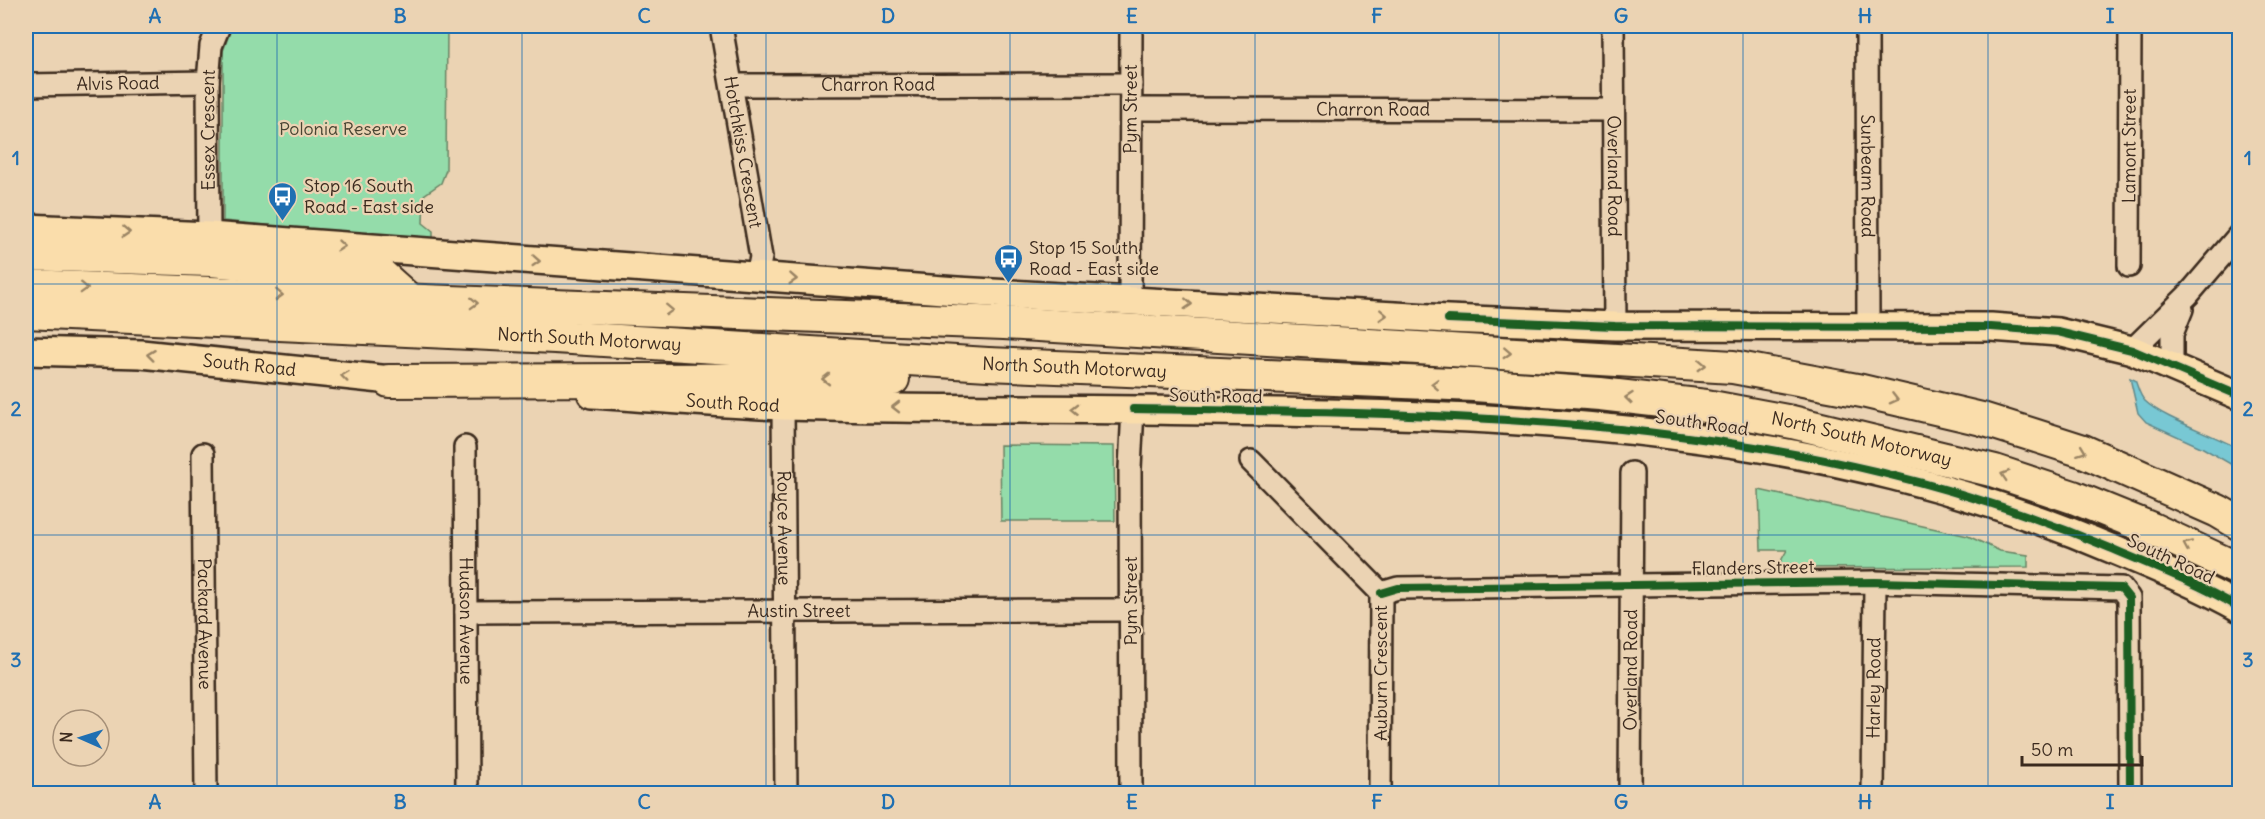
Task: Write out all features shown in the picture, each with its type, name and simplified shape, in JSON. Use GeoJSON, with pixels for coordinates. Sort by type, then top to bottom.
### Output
{"type":"FeatureCollection","features":[{"type":"Feature","properties":{"kind":"highway"},"geometry":{"type":"LineString","coordinates":[[26,254],[211,260],[381,275],[410,301]]}},
{"type":"Feature","properties":{"kind":"highway","name":"North South Motorway"},"geometry":{"type":"LineString","coordinates":[[26,286],[1004,323],[1733,367],[1862,391],[1982,419],[2083,452],[2218,511],[2240,524]]}},
{"type":"Feature","properties":{"kind":"highway","name":"North South Motorway"},"geometry":{"type":"LineString","coordinates":[[26,312],[555,337],[988,364],[1474,385],[1600,394],[1706,406],[1802,425],[1995,471],[2132,521],[2240,570]]}},
{"type":"Feature","properties":{"kind":"highway"},"geometry":{"type":"LineString","coordinates":[[389,381],[916,378],[988,364]]}},
{"type":"Feature","properties":{"kind":"main road"},"geometry":{"type":"LineString","coordinates":[[26,228],[209,236],[1130,301],[1448,319],[1615,326],[1991,327],[2058,332],[2132,350],[2172,365],[2240,396]]}},
{"type":"Feature","properties":{"kind":"main road","name":"South Road"},"geometry":{"type":"LineString","coordinates":[[26,351],[141,354],[389,381],[783,406],[1393,413],[1549,421],[1753,445],[1877,470],[2036,519],[2156,568],[2240,608]]}},
{"type":"Feature","properties":{"kind":"street","name":"Essex Crescent"},"geometry":{"type":"LineString","coordinates":[[209,236],[208,82],[211,46],[219,26]]}},
{"type":"Feature","properties":{"kind":"street","name":"Hotchkiss Crescent"},"geometry":{"type":"LineString","coordinates":[[721,26],[761,257],[757,276]]}},
{"type":"Feature","properties":{"kind":"street","name":"Pym Street"},"geometry":{"type":"LineString","coordinates":[[1130,301],[1131,26]]}},
{"type":"Feature","properties":{"kind":"street","name":"Overland Road"},"geometry":{"type":"LineString","coordinates":[[1613,26],[1615,326]]}},
{"type":"Feature","properties":{"kind":"street","name":"Sunbeam Road"},"geometry":{"type":"LineString","coordinates":[[1867,26],[1868,326]]}},
{"type":"Feature","properties":{"kind":"street","name":"Lamont Street"},"geometry":{"type":"LineString","coordinates":[[2129,266],[2130,26]]}},
{"type":"Feature","properties":{"kind":"street","name":"Alvis Road"},"geometry":{"type":"LineString","coordinates":[[26,85],[208,82]]}},
{"type":"Feature","properties":{"kind":"street","name":"Charron Road"},"geometry":{"type":"LineString","coordinates":[[732,85],[1131,84]]}},
{"type":"Feature","properties":{"kind":"street","name":"Charron Road"},"geometry":{"type":"LineString","coordinates":[[1131,109],[1613,110]]}},
{"type":"Feature","properties":{"kind":"street"},"geometry":{"type":"LineString","coordinates":[[2132,350],[2188,295],[2240,234]]}},
{"type":"Feature","properties":{"kind":"street"},"geometry":{"type":"LineString","coordinates":[[2172,365],[2172,334],[2188,295]]}},
{"type":"Feature","properties":{"kind":"street","name":"Royce Avenue"},"geometry":{"type":"LineString","coordinates":[[783,406],[786,794]]}},
{"type":"Feature","properties":{"kind":"street","name":"Pym Street"},"geometry":{"type":"LineString","coordinates":[[1131,794],[1130,468],[1133,409]]}},
{"type":"Feature","properties":{"kind":"street","name":"Hudson Avenue"},"geometry":{"type":"LineString","coordinates":[[465,447],[466,794]]}},
{"type":"Feature","properties":{"kind":"street","name":"Packard Avenue"},"geometry":{"type":"LineString","coordinates":[[203,454],[206,794]]}},
{"type":"Feature","properties":{"kind":"street","name":"Auburn Crescent"},"geometry":{"type":"LineString","coordinates":[[1251,460],[1381,592],[1380,794]]}},
{"type":"Feature","properties":{"kind":"street","name":"Overland Road"},"geometry":{"type":"LineString","coordinates":[[1630,794],[1632,473]]}},
{"type":"Feature","properties":{"kind":"street","name":"Flanders Street"},"geometry":{"type":"LineString","coordinates":[[1381,592],[1398,588],[1875,582],[2116,587],[2125,590],[2129,598],[2130,794]]}},
{"type":"Feature","properties":{"kind":"street","name":"Harley Road"},"geometry":{"type":"LineString","coordinates":[[1873,794],[1875,582]]}},
{"type":"Feature","properties":{"kind":"street","name":"Austin Street"},"geometry":{"type":"LineString","coordinates":[[466,612],[1131,610]]}},
{"type":"Feature","properties":{"kind":"green space","name":"Polonia Reserve"},"geometry":{"type":"Polygon","coordinates":[[[232,26],[447,26],[446,170],[441,183],[424,195],[423,223],[433,231],[433,241],[223,221],[223,51],[232,26]]]}},
{"type":"Feature","properties":{"kind":"green space"},"geometry":{"type":"Polygon","coordinates":[[[1000,445],[1114,446],[1115,521],[1001,521],[1000,445]]]}},
{"type":"Feature","properties":{"kind":"green space"},"geometry":{"type":"Polygon","coordinates":[[[1759,490],[1968,536],[2000,551],[2028,555],[2028,567],[1777,568],[1787,550],[1761,550],[1759,490]]]}},
{"type":"Feature","properties":{"kind":"water"},"geometry":{"type":"Polygon","coordinates":[[[2130,378],[2135,380],[2145,401],[2163,414],[2239,449],[2239,469],[2203,448],[2146,422],[2138,413],[2130,378]]]}},
{"type":"Feature","properties":{"kind":"cycle path"},"geometry":{"type":"LineString","coordinates":[[1448,319],[1615,326],[1991,327],[2058,332],[2132,350],[2240,396]]}},
{"type":"Feature","properties":{"kind":"cycle path"},"geometry":{"type":"LineString","coordinates":[[1133,409],[1382,414],[1506,420],[1629,430],[1752,446],[1873,470],[1992,504],[2110,548],[2192,583],[2240,608]]}},
{"type":"Feature","properties":{"kind":"cycle path"},"geometry":{"type":"LineString","coordinates":[[1381,593],[1398,588],[1875,582],[2121,588],[2129,598],[2130,794]]}},
{"type":"Feature","properties":{"kind":"place","name":"Stop 16 South Road - East side"},"geometry":{"type":"Point","coordinates":[283,222]}},
{"type":"Feature","properties":{"kind":"place","name":"Stop 15 South Road - East side"},"geometry":{"type":"Point","coordinates":[1008,284]}}]}
